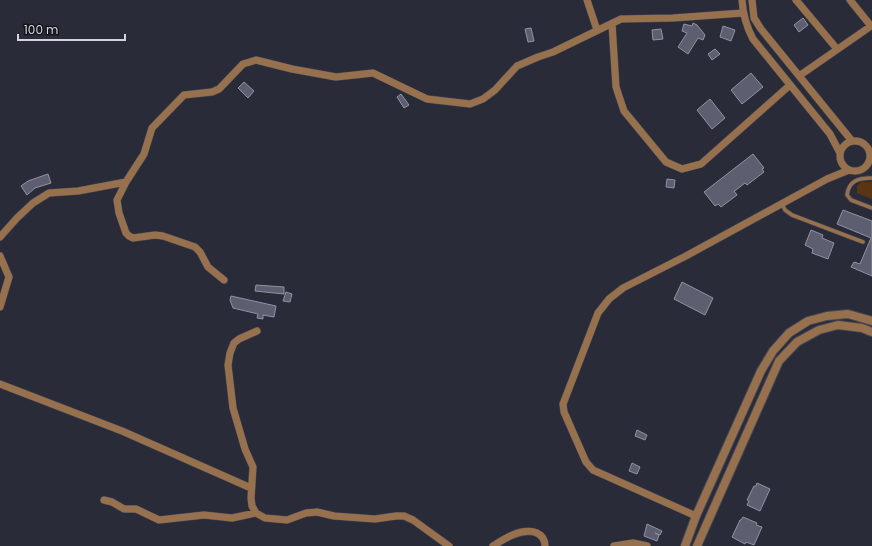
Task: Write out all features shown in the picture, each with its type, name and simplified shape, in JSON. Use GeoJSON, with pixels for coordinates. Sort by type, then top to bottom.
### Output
{"type":"FeatureCollection","features":[{"type":"Feature","properties":{"kind":"street"},"geometry":{"type":"LineString","coordinates":[[587,0],[597,30]]}},
{"type":"Feature","properties":{"kind":"street"},"geometry":{"type":"LineString","coordinates":[[742,0],[746,26],[753,39],[830,134],[843,165],[849,170]]}},
{"type":"Feature","properties":{"kind":"street"},"geometry":{"type":"LineString","coordinates":[[752,0],[754,18],[761,29],[852,141]]}},
{"type":"Feature","properties":{"kind":"street"},"geometry":{"type":"LineString","coordinates":[[796,0],[836,50]]}},
{"type":"Feature","properties":{"kind":"street"},"geometry":{"type":"LineString","coordinates":[[799,76],[872,26],[850,0]]}},
{"type":"Feature","properties":{"kind":"street"},"geometry":{"type":"LineString","coordinates":[[224,280],[208,268],[200,252],[195,247],[163,236],[155,235],[133,238],[129,236],[126,233],[119,213],[117,200],[126,182],[144,154],[152,128],[184,95],[212,92],[219,89],[243,64],[256,60],[292,69],[336,77],[373,73],[427,100],[470,104],[483,99],[496,90],[517,66],[534,58],[554,52],[621,19],[672,18],[743,13]]}},
{"type":"Feature","properties":{"kind":"street"},"geometry":{"type":"LineString","coordinates":[[612,24],[616,87],[624,111],[666,162],[682,169],[701,164],[790,85]]}},
{"type":"Feature","properties":{"kind":"street"},"geometry":{"type":"LineString","coordinates":[[696,516],[593,470],[586,462],[564,412],[562,404],[598,313],[609,299],[623,288],[684,257],[827,179],[849,170],[858,171],[862,169],[870,163],[870,149],[859,141],[852,141],[844,145],[837,169],[827,179]]}},
{"type":"Feature","properties":{"kind":"street"},"geometry":{"type":"LineString","coordinates":[[0,237],[33,203],[49,193],[78,191],[126,182]]}},
{"type":"Feature","properties":{"kind":"street"},"geometry":{"type":"LineString","coordinates":[[0,256],[9,277],[0,307]]}},
{"type":"Feature","properties":{"kind":"street"},"geometry":{"type":"LineString","coordinates":[[687,545],[696,516],[761,371],[773,351],[789,334],[808,321],[827,316],[848,314],[872,321]]}},
{"type":"Feature","properties":{"kind":"street"},"geometry":{"type":"LineString","coordinates":[[697,546],[779,361],[797,342],[819,330],[838,325],[862,328],[872,332]]}},
{"type":"Feature","properties":{"kind":"street"},"geometry":{"type":"LineString","coordinates":[[256,331],[234,343],[230,353],[228,365],[233,408],[245,449],[253,467],[251,498],[252,506],[256,513],[265,518],[282,520],[288,520],[306,513],[317,512],[334,516],[375,519],[404,516],[413,520],[449,546]]}},
{"type":"Feature","properties":{"kind":"street"},"geometry":{"type":"LineString","coordinates":[[0,384],[122,431],[252,488]]}},
{"type":"Feature","properties":{"kind":"street"},"geometry":{"type":"LineString","coordinates":[[104,500],[112,502],[124,509],[136,509],[159,520],[204,515],[232,518],[256,513]]}},
{"type":"Feature","properties":{"kind":"street"},"geometry":{"type":"LineString","coordinates":[[493,546],[514,534],[525,532],[533,532],[540,535],[545,541],[545,546]]}},
{"type":"Feature","properties":{"kind":"street"},"geometry":{"type":"LineString","coordinates":[[614,546],[633,543],[647,546]]}},
{"type":"Feature","properties":{"kind":"lane"},"geometry":{"type":"LineString","coordinates":[[872,178],[864,178],[852,182],[848,189],[847,195],[851,200],[872,208]]}},
{"type":"Feature","properties":{"kind":"lane"},"geometry":{"type":"LineString","coordinates":[[782,204],[785,210],[792,215],[863,242]]}},
{"type":"Feature","properties":{"kind":"shaded area"},"geometry":{"type":"Polygon","coordinates":[[[861,182],[872,182],[872,199],[857,193],[857,186],[861,182]]]}},
{"type":"Feature","properties":{"kind":"building"},"geometry":{"type":"Polygon","coordinates":[[[803,18],[808,25],[799,32],[794,25],[803,18]]]}},
{"type":"Feature","properties":{"kind":"building"},"geometry":{"type":"Polygon","coordinates":[[[693,23],[697,25],[705,35],[703,40],[698,38],[688,54],[678,47],[687,33],[682,31],[684,24],[692,26],[693,23]]]}},
{"type":"Feature","properties":{"kind":"building"},"geometry":{"type":"Polygon","coordinates":[[[723,26],[735,30],[731,41],[720,37],[723,26]]]}},
{"type":"Feature","properties":{"kind":"building"},"geometry":{"type":"Polygon","coordinates":[[[531,28],[534,41],[528,42],[525,29],[531,28]]]}},
{"type":"Feature","properties":{"kind":"building"},"geometry":{"type":"Polygon","coordinates":[[[661,29],[663,39],[653,40],[652,30],[661,29]]]}},
{"type":"Feature","properties":{"kind":"building"},"geometry":{"type":"Polygon","coordinates":[[[715,49],[720,54],[712,60],[708,54],[715,49]]]}},
{"type":"Feature","properties":{"kind":"building"},"geometry":{"type":"Polygon","coordinates":[[[751,73],[763,87],[742,104],[731,90],[751,73]]]}},
{"type":"Feature","properties":{"kind":"building"},"geometry":{"type":"Polygon","coordinates":[[[244,82],[254,91],[248,98],[238,88],[244,82]]]}},
{"type":"Feature","properties":{"kind":"building"},"geometry":{"type":"Polygon","coordinates":[[[401,94],[409,105],[404,108],[397,97],[401,94]]]}},
{"type":"Feature","properties":{"kind":"building"},"geometry":{"type":"Polygon","coordinates":[[[710,99],[725,118],[712,129],[697,110],[710,99]]]}},
{"type":"Feature","properties":{"kind":"building"},"geometry":{"type":"Polygon","coordinates":[[[753,154],[764,168],[762,169],[764,172],[747,185],[745,183],[734,191],[737,195],[721,207],[718,204],[715,206],[704,192],[753,154]]]}},
{"type":"Feature","properties":{"kind":"building"},"geometry":{"type":"Polygon","coordinates":[[[48,174],[51,183],[35,188],[27,195],[21,186],[28,181],[48,174]]]}},
{"type":"Feature","properties":{"kind":"building"},"geometry":{"type":"Polygon","coordinates":[[[667,179],[675,180],[674,188],[666,187],[667,179]]]}},
{"type":"Feature","properties":{"kind":"building"},"geometry":{"type":"Polygon","coordinates":[[[843,210],[872,221],[872,276],[851,267],[854,262],[860,264],[871,238],[837,224],[843,210]]]}},
{"type":"Feature","properties":{"kind":"building"},"geometry":{"type":"Polygon","coordinates":[[[811,230],[823,235],[822,238],[834,243],[828,259],[812,253],[813,249],[805,245],[811,230]]]}},
{"type":"Feature","properties":{"kind":"building"},"geometry":{"type":"Polygon","coordinates":[[[682,282],[713,298],[705,315],[674,299],[682,282]]]}},
{"type":"Feature","properties":{"kind":"building"},"geometry":{"type":"Polygon","coordinates":[[[256,285],[284,287],[284,294],[255,291],[256,285]]]}},
{"type":"Feature","properties":{"kind":"building"},"geometry":{"type":"Polygon","coordinates":[[[286,292],[292,294],[290,302],[283,301],[286,292]]]}},
{"type":"Feature","properties":{"kind":"building"},"geometry":{"type":"Polygon","coordinates":[[[231,296],[276,306],[274,317],[263,315],[263,319],[257,318],[258,314],[233,308],[230,300],[231,296]]]}},
{"type":"Feature","properties":{"kind":"building"},"geometry":{"type":"Polygon","coordinates":[[[637,430],[647,435],[645,440],[635,436],[637,430]]]}},
{"type":"Feature","properties":{"kind":"building"},"geometry":{"type":"Polygon","coordinates":[[[632,463],[640,467],[637,474],[629,471],[632,463]]]}},
{"type":"Feature","properties":{"kind":"building"},"geometry":{"type":"Polygon","coordinates":[[[757,483],[770,489],[760,511],[747,505],[749,501],[747,500],[757,483]]]}},
{"type":"Feature","properties":{"kind":"building"},"geometry":{"type":"Polygon","coordinates":[[[743,517],[757,523],[756,525],[762,527],[754,545],[746,542],[745,544],[732,537],[743,517]]]}},
{"type":"Feature","properties":{"kind":"building"},"geometry":{"type":"Polygon","coordinates":[[[647,524],[662,531],[660,535],[655,533],[659,535],[657,541],[644,536],[647,524]]]}}]}
